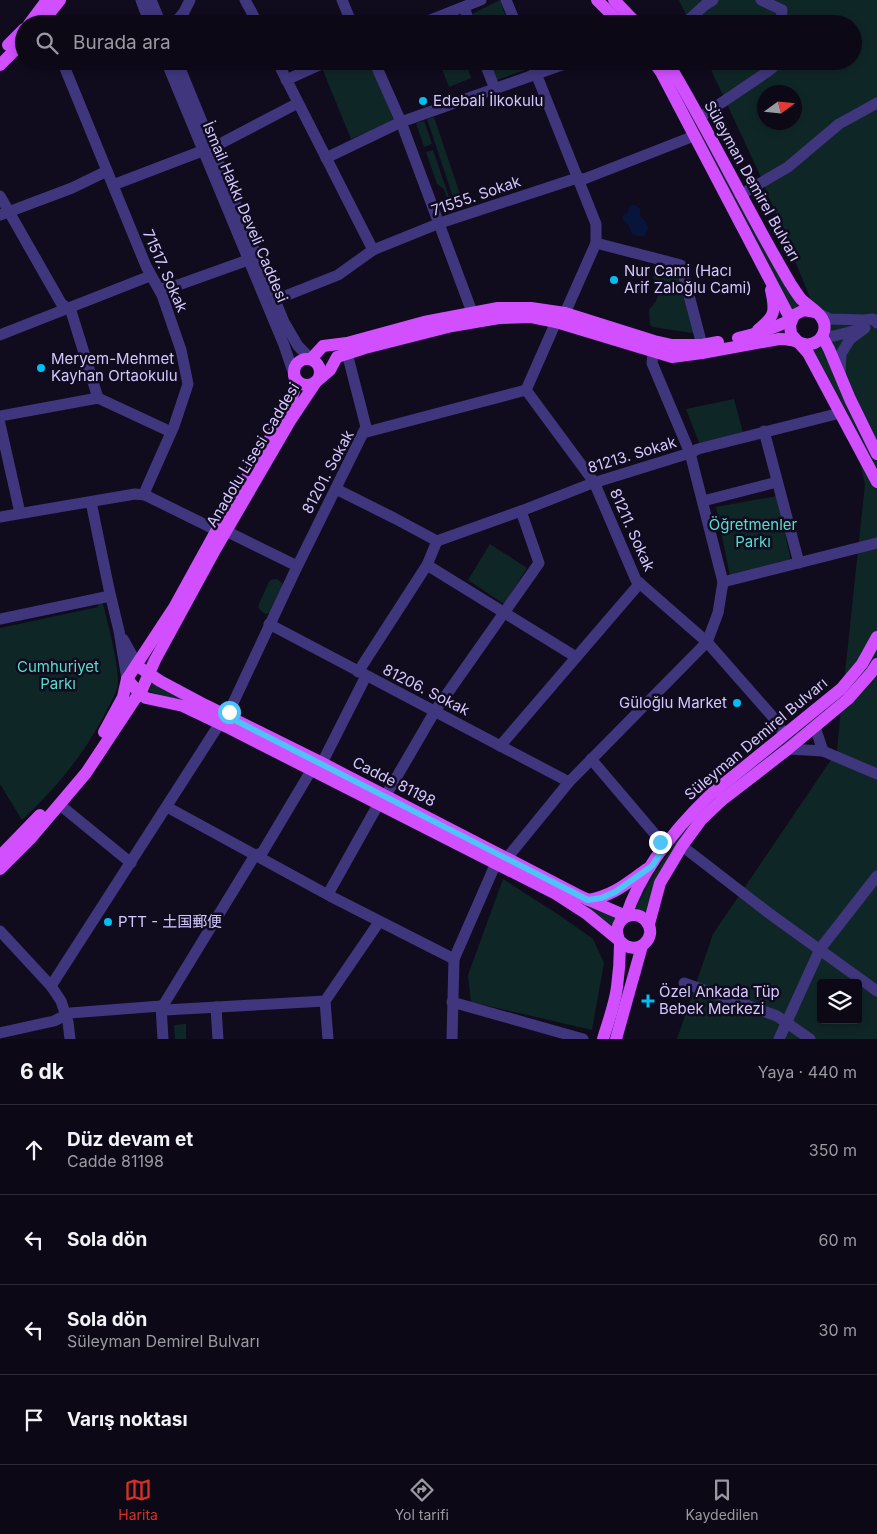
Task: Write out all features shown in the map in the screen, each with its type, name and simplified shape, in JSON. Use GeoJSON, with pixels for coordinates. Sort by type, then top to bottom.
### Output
{"type":"FeatureCollection","features":[{"type":"Feature","properties":{"kind":"main road"},"geometry":{"type":"LineString","coordinates":[[36,15],[48,0]]}},
{"type":"Feature","properties":{"kind":"main road"},"geometry":{"type":"LineString","coordinates":[[48,15],[60,0]]}},
{"type":"Feature","properties":{"kind":"main road"},"geometry":{"type":"LineString","coordinates":[[597,0],[611,15]]}},
{"type":"Feature","properties":{"kind":"main road"},"geometry":{"type":"LineString","coordinates":[[619,1],[630,15]]}},
{"type":"Feature","properties":{"kind":"main road"},"geometry":{"type":"LineString","coordinates":[[0,53],[15,38]]}},
{"type":"Feature","properties":{"kind":"main road"},"geometry":{"type":"LineString","coordinates":[[0,65],[15,50]]}},
{"type":"Feature","properties":{"kind":"main road","name":"Süleyman Demirel Bulvarı"},"geometry":{"type":"LineString","coordinates":[[659,70],[791,320]]}},
{"type":"Feature","properties":{"kind":"main road","name":"Süleyman Demirel Bulvarı"},"geometry":{"type":"LineString","coordinates":[[672,70],[792,287],[815,312]]}},
{"type":"Feature","properties":{"kind":"main road"},"geometry":{"type":"LineString","coordinates":[[752,335],[773,316],[774,304],[768,276]]}},
{"type":"Feature","properties":{"kind":"main road","name":"Anadolu Lisesi Caddesi"},"geometry":{"type":"LineString","coordinates":[[311,359],[323,346],[347,343],[422,322],[498,308],[531,308],[654,346],[672,357],[779,339],[790,339],[797,342]]}},
{"type":"Feature","properties":{"kind":"main road"},"geometry":{"type":"LineString","coordinates":[[797,342],[808,345],[814,344],[822,336],[823,320],[815,312],[804,310],[794,315],[790,325],[791,334],[797,342],[808,353],[877,482]]}},
{"type":"Feature","properties":{"kind":"main road","name":"Anadolu Lisesi Caddesi"},"geometry":{"type":"LineString","coordinates":[[127,679],[147,651],[290,421],[316,382],[330,370],[337,357],[368,347],[475,321],[531,316],[561,317]]}},
{"type":"Feature","properties":{"kind":"main road","name":"Anadolu Lisesi Caddesi"},"geometry":{"type":"LineString","coordinates":[[654,346],[702,344],[752,335],[791,320]]}},
{"type":"Feature","properties":{"kind":"main road"},"geometry":{"type":"LineString","coordinates":[[822,336],[877,454]]}},
{"type":"Feature","properties":{"kind":"main road"},"geometry":{"type":"LineString","coordinates":[[306,358],[311,359],[318,363],[321,371],[320,375],[313,384],[304,385],[296,379],[294,370],[298,362],[306,358]]}},
{"type":"Feature","properties":{"kind":"main road","name":"Anadolu Lisesi Caddesi"},"geometry":{"type":"LineString","coordinates":[[140,694],[221,530],[291,402],[296,384],[294,375]]}},
{"type":"Feature","properties":{"kind":"main road","name":"Süleyman Demirel Bulvarı"},"geometry":{"type":"LineString","coordinates":[[626,916],[631,901],[652,866],[665,846],[691,814],[710,795],[841,690],[862,664],[877,637]]}},
{"type":"Feature","properties":{"kind":"main road","name":"Cadde 81198"},"geometry":{"type":"LineString","coordinates":[[136,664],[160,681],[224,719],[502,861],[626,916]]}},
{"type":"Feature","properties":{"kind":"main road","name":"Süleyman Demirel Bulvarı"},"geometry":{"type":"LineString","coordinates":[[649,924],[660,883],[682,846],[701,820],[722,800],[848,699],[877,664]]}},
{"type":"Feature","properties":{"kind":"main road"},"geometry":{"type":"LineString","coordinates":[[0,869],[30,839],[86,773],[135,698],[140,694],[127,679]]}},
{"type":"Feature","properties":{"kind":"main road"},"geometry":{"type":"LineString","coordinates":[[0,856],[48,807],[80,768],[111,720],[123,697],[127,679]]}},
{"type":"Feature","properties":{"kind":"main road","name":"Cadde 81198"},"geometry":{"type":"LineString","coordinates":[[140,694],[146,698],[183,706],[224,719]]}},
{"type":"Feature","properties":{"kind":"main road","name":"Cadde 81198"},"geometry":{"type":"LineString","coordinates":[[502,861],[587,914],[620,941]]}},
{"type":"Feature","properties":{"kind":"main road"},"geometry":{"type":"LineString","coordinates":[[588,900],[601,898],[615,892],[652,866]]}},
{"type":"Feature","properties":{"kind":"main road"},"geometry":{"type":"LineString","coordinates":[[603,1039],[617,987],[620,941],[617,927],[622,919],[631,915],[642,917],[649,924],[650,929],[648,939],[642,946],[616,1039]]}},
{"type":"Feature","properties":{"kind":"main road"},"geometry":{"type":"LineString","coordinates":[[620,941],[627,947],[642,946]]}},
{"type":"Feature","properties":{"kind":"street"},"geometry":{"type":"LineString","coordinates":[[140,0],[146,15]]}},
{"type":"Feature","properties":{"kind":"street"},"geometry":{"type":"LineString","coordinates":[[151,0],[157,15]]}},
{"type":"Feature","properties":{"kind":"street"},"geometry":{"type":"LineString","coordinates":[[182,15],[190,0]]}},
{"type":"Feature","properties":{"kind":"street"},"geometry":{"type":"LineString","coordinates":[[246,0],[254,15]]}},
{"type":"Feature","properties":{"kind":"street"},"geometry":{"type":"LineString","coordinates":[[342,0],[348,15]]}},
{"type":"Feature","properties":{"kind":"street"},"geometry":{"type":"LineString","coordinates":[[443,15],[480,0]]}},
{"type":"Feature","properties":{"kind":"street"},"geometry":{"type":"LineString","coordinates":[[506,0],[512,15]]}},
{"type":"Feature","properties":{"kind":"street"},"geometry":{"type":"LineString","coordinates":[[694,15],[713,0]]}},
{"type":"Feature","properties":{"kind":"street"},"geometry":{"type":"LineString","coordinates":[[761,0],[782,10],[782,15]]}},
{"type":"Feature","properties":{"kind":"street"},"geometry":{"type":"LineString","coordinates":[[464,7],[467,15]]}},
{"type":"Feature","properties":{"kind":"street","name":"71517. Sokak"},"geometry":{"type":"LineString","coordinates":[[66,70],[150,276],[159,289],[181,350],[188,384],[145,495]]}},
{"type":"Feature","properties":{"kind":"street","name":"İsmail Hakkı Develi Caddesi"},"geometry":{"type":"LineString","coordinates":[[170,70],[290,334],[298,346],[311,359]]}},
{"type":"Feature","properties":{"kind":"street","name":"İsmail Hakkı Develi Caddesi"},"geometry":{"type":"LineString","coordinates":[[180,70],[248,260],[284,345],[294,375]]}},
{"type":"Feature","properties":{"kind":"street"},"geometry":{"type":"LineString","coordinates":[[281,70],[373,250]]}},
{"type":"Feature","properties":{"kind":"street"},"geometry":{"type":"LineString","coordinates":[[286,80],[308,70]]}},
{"type":"Feature","properties":{"kind":"street"},"geometry":{"type":"LineString","coordinates":[[378,70],[401,122],[472,312]]}},
{"type":"Feature","properties":{"kind":"street"},"geometry":{"type":"LineString","coordinates":[[488,70],[495,88]]}},
{"type":"Feature","properties":{"kind":"street"},"geometry":{"type":"LineString","coordinates":[[526,390],[596,243],[596,224],[534,70]]}},
{"type":"Feature","properties":{"kind":"street"},"geometry":{"type":"LineString","coordinates":[[326,158],[401,122],[547,70]]}},
{"type":"Feature","properties":{"kind":"street"},"geometry":{"type":"LineString","coordinates":[[699,118],[769,70]]}},
{"type":"Feature","properties":{"kind":"street"},"geometry":{"type":"LineString","coordinates":[[113,185],[207,149],[298,103]]}},
{"type":"Feature","properties":{"kind":"street"},"geometry":{"type":"LineString","coordinates":[[740,195],[788,167],[839,124],[877,104]]}},
{"type":"Feature","properties":{"kind":"street","name":"71555. Sokak"},"geometry":{"type":"LineString","coordinates":[[275,300],[338,276],[373,250],[440,224],[578,178],[584,179],[694,136]]}},
{"type":"Feature","properties":{"kind":"street"},"geometry":{"type":"LineString","coordinates":[[5,213],[72,188],[107,171]]}},
{"type":"Feature","properties":{"kind":"street"},"geometry":{"type":"LineString","coordinates":[[0,196],[5,213],[61,304],[71,311],[98,398]]}},
{"type":"Feature","properties":{"kind":"street"},"geometry":{"type":"LineString","coordinates":[[596,243],[681,265],[702,344]]}},
{"type":"Feature","properties":{"kind":"street"},"geometry":{"type":"LineString","coordinates":[[159,289],[181,284],[248,260]]}},
{"type":"Feature","properties":{"kind":"street"},"geometry":{"type":"LineString","coordinates":[[0,335],[150,276]]}},
{"type":"Feature","properties":{"kind":"street"},"geometry":{"type":"LineString","coordinates":[[815,312],[830,318],[872,319],[877,324],[834,336],[822,336]]}},
{"type":"Feature","properties":{"kind":"street"},"geometry":{"type":"LineString","coordinates":[[840,374],[841,354],[850,339],[865,328]]}},
{"type":"Feature","properties":{"kind":"street"},"geometry":{"type":"LineString","coordinates":[[452,1039],[454,959],[502,861],[569,782],[707,642],[718,613],[723,582],[690,453],[652,363],[654,346]]}},
{"type":"Feature","properties":{"kind":"street"},"geometry":{"type":"LineString","coordinates":[[347,354],[366,427],[363,433]]}},
{"type":"Feature","properties":{"kind":"street","name":"81201. Sokak"},"geometry":{"type":"LineString","coordinates":[[51,986],[224,719],[363,433],[526,390]]}},
{"type":"Feature","properties":{"kind":"street","name":"81211. Sokak"},"geometry":{"type":"LineString","coordinates":[[526,390],[594,482],[636,580],[707,642],[772,716],[785,735]]}},
{"type":"Feature","properties":{"kind":"street"},"geometry":{"type":"LineString","coordinates":[[0,416],[98,398],[171,432]]}},
{"type":"Feature","properties":{"kind":"street","name":"81213. Sokak"},"geometry":{"type":"LineString","coordinates":[[437,541],[594,482],[698,449],[840,413]]}},
{"type":"Feature","properties":{"kind":"street"},"geometry":{"type":"LineString","coordinates":[[0,424],[20,513]]}},
{"type":"Feature","properties":{"kind":"street"},"geometry":{"type":"LineString","coordinates":[[764,432],[776,482],[800,562]]}},
{"type":"Feature","properties":{"kind":"street"},"geometry":{"type":"LineString","coordinates":[[703,501],[776,482]]}},
{"type":"Feature","properties":{"kind":"street"},"geometry":{"type":"LineString","coordinates":[[0,1033],[54,1021],[70,1013],[160,1006],[164,1004],[255,855],[262,853],[317,766],[362,674],[427,565],[437,541],[336,488]]}},
{"type":"Feature","properties":{"kind":"street"},"geometry":{"type":"LineString","coordinates":[[0,517],[135,494],[145,495],[297,566]]}},
{"type":"Feature","properties":{"kind":"street"},"geometry":{"type":"LineString","coordinates":[[91,502],[119,631],[127,679]]}},
{"type":"Feature","properties":{"kind":"street"},"geometry":{"type":"LineString","coordinates":[[328,894],[435,710],[539,563],[521,511]]}},
{"type":"Feature","properties":{"kind":"street"},"geometry":{"type":"LineString","coordinates":[[723,582],[877,543]]}},
{"type":"Feature","properties":{"kind":"street"},"geometry":{"type":"LineString","coordinates":[[427,565],[576,657]]}},
{"type":"Feature","properties":{"kind":"street"},"geometry":{"type":"LineString","coordinates":[[500,746],[640,584]]}},
{"type":"Feature","properties":{"kind":"street"},"geometry":{"type":"LineString","coordinates":[[0,620],[110,596]]}},
{"type":"Feature","properties":{"kind":"street","name":"81206. Sokak"},"geometry":{"type":"LineString","coordinates":[[270,624],[569,782]]}},
{"type":"Feature","properties":{"kind":"street"},"geometry":{"type":"LineString","coordinates":[[119,631],[136,664]]}},
{"type":"Feature","properties":{"kind":"street"},"geometry":{"type":"LineString","coordinates":[[815,727],[823,751]]}},
{"type":"Feature","properties":{"kind":"street"},"geometry":{"type":"LineString","coordinates":[[788,749],[823,751],[877,774]]}},
{"type":"Feature","properties":{"kind":"street"},"geometry":{"type":"LineString","coordinates":[[591,759],[665,846]]}},
{"type":"Feature","properties":{"kind":"street"},"geometry":{"type":"LineString","coordinates":[[60,804],[131,863]]}},
{"type":"Feature","properties":{"kind":"street"},"geometry":{"type":"LineString","coordinates":[[167,807],[379,922],[454,959]]}},
{"type":"Feature","properties":{"kind":"street"},"geometry":{"type":"LineString","coordinates":[[682,846],[770,914],[877,991]]}},
{"type":"Feature","properties":{"kind":"street"},"geometry":{"type":"LineString","coordinates":[[779,1039],[820,949],[877,876]]}},
{"type":"Feature","properties":{"kind":"street"},"geometry":{"type":"LineString","coordinates":[[328,1039],[325,1001],[379,922]]}},
{"type":"Feature","properties":{"kind":"street"},"geometry":{"type":"LineString","coordinates":[[0,931],[51,986],[61,1001],[68,1022],[70,1039]]}},
{"type":"Feature","properties":{"kind":"street"},"geometry":{"type":"LineString","coordinates":[[684,983],[778,1016],[810,1039]]}},
{"type":"Feature","properties":{"kind":"street"},"geometry":{"type":"LineString","coordinates":[[160,1006],[165,1010],[325,1001]]}},
{"type":"Feature","properties":{"kind":"street"},"geometry":{"type":"LineString","coordinates":[[452,1002],[583,1039]]}},
{"type":"Feature","properties":{"kind":"street"},"geometry":{"type":"LineString","coordinates":[[160,1006],[163,1039]]}},
{"type":"Feature","properties":{"kind":"street"},"geometry":{"type":"LineString","coordinates":[[216,1007],[218,1039]]}},
{"type":"Feature","properties":{"kind":"green space"},"geometry":{"type":"Polygon","coordinates":[[[500,0],[505,15],[472,15],[500,0]]]}},
{"type":"Feature","properties":{"kind":"green space"},"geometry":{"type":"Polygon","coordinates":[[[679,0],[877,0],[877,1039],[677,1039],[713,934],[837,751],[842,699],[717,799],[645,915],[635,910],[652,878],[694,815],[843,692],[865,484],[848,414],[811,347],[821,344],[833,354],[759,173],[711,70],[862,70],[862,15],[686,15],[679,0]]]}},
{"type":"Feature","properties":{"kind":"green space"},"geometry":{"type":"Polygon","coordinates":[[[323,70],[374,70],[394,121],[351,139],[323,70]]]}},
{"type":"Feature","properties":{"kind":"green space"},"geometry":{"type":"Polygon","coordinates":[[[442,70],[468,70],[471,78],[449,87],[442,70]]]}},
{"type":"Feature","properties":{"kind":"green space"},"geometry":{"type":"Polygon","coordinates":[[[493,70],[525,70],[497,80],[493,70]]]}},
{"type":"Feature","properties":{"kind":"green space"},"geometry":{"type":"Polygon","coordinates":[[[666,70],[680,92],[788,290],[799,306],[791,310],[666,70]]]}},
{"type":"Feature","properties":{"kind":"green space"},"geometry":{"type":"Polygon","coordinates":[[[434,117],[464,206],[457,209],[427,119],[434,117]]]}},
{"type":"Feature","properties":{"kind":"green space"},"geometry":{"type":"Polygon","coordinates":[[[424,121],[432,144],[424,147],[416,123],[424,121]]]}},
{"type":"Feature","properties":{"kind":"green space"},"geometry":{"type":"Polygon","coordinates":[[[433,150],[453,209],[451,210],[444,189],[437,184],[426,152],[433,150]]]}},
{"type":"Feature","properties":{"kind":"green space"},"geometry":{"type":"Polygon","coordinates":[[[658,268],[665,269],[683,280],[695,330],[692,333],[650,325],[649,310],[656,301],[661,287],[653,278],[658,268]]]}},
{"type":"Feature","properties":{"kind":"green space"},"geometry":{"type":"Polygon","coordinates":[[[734,399],[743,433],[700,445],[686,409],[734,399]]]}},
{"type":"Feature","properties":{"kind":"green space","name":"Öğretmenler Parkı"},"geometry":{"type":"Polygon","coordinates":[[[777,496],[791,561],[730,576],[716,507],[777,496]]]}},
{"type":"Feature","properties":{"kind":"green space"},"geometry":{"type":"Polygon","coordinates":[[[490,544],[527,568],[504,604],[468,580],[490,544]]]}},
{"type":"Feature","properties":{"kind":"green space"},"geometry":{"type":"Polygon","coordinates":[[[277,579],[283,584],[271,613],[265,614],[258,608],[259,604],[269,582],[277,579]]]}},
{"type":"Feature","properties":{"kind":"green space","name":"Cumhuriyet Parkı"},"geometry":{"type":"Polygon","coordinates":[[[103,603],[116,663],[118,682],[116,691],[100,723],[71,767],[22,820],[0,784],[0,628],[98,607],[98,604],[103,603]]]}},
{"type":"Feature","properties":{"kind":"green space"},"geometry":{"type":"Polygon","coordinates":[[[153,683],[616,917],[613,928],[202,709],[149,691],[153,683]]]}},
{"type":"Feature","properties":{"kind":"green space"},"geometry":{"type":"Polygon","coordinates":[[[503,879],[593,939],[604,963],[592,1030],[471,1002],[468,975],[503,879]]]}},
{"type":"Feature","properties":{"kind":"green space"},"geometry":{"type":"Polygon","coordinates":[[[186,1024],[186,1039],[175,1039],[174,1025],[186,1024]]]}},
{"type":"Feature","properties":{"kind":"water"},"geometry":{"type":"Polygon","coordinates":[[[631,205],[635,205],[640,209],[640,216],[647,223],[648,229],[644,236],[632,234],[628,224],[622,219],[623,215],[628,213],[631,205]]]}},
{"type":"Feature","properties":{"kind":"place","name":"Edebali İlkokulu"},"geometry":{"type":"Point","coordinates":[423,101]}},
{"type":"Feature","properties":{"kind":"place","name":"Nur Cami (Hacı Arif Zaloğlu Cami)"},"geometry":{"type":"Point","coordinates":[614,280]}},
{"type":"Feature","properties":{"kind":"place","name":"Meryem-Mehmet Kayhan Ortaokulu"},"geometry":{"type":"Point","coordinates":[41,368]}},
{"type":"Feature","properties":{"kind":"place","name":"Güloğlu Market"},"geometry":{"type":"Point","coordinates":[737,703]}},
{"type":"Feature","properties":{"kind":"place","name":"PTT - 土国郵便"},"geometry":{"type":"Point","coordinates":[108,922]}},
{"type":"Feature","properties":{"kind":"place","name":"Özel Ankada Tüp Bebek Merkezi"},"geometry":{"type":"Point","coordinates":[648,1001]}},
{"type":"Feature","properties":{"kind":"route"},"geometry":{"type":"LineString","coordinates":[[229,712],[227,716],[588,900],[601,898],[615,892],[652,866],[665,846],[660,842]]}}]}
